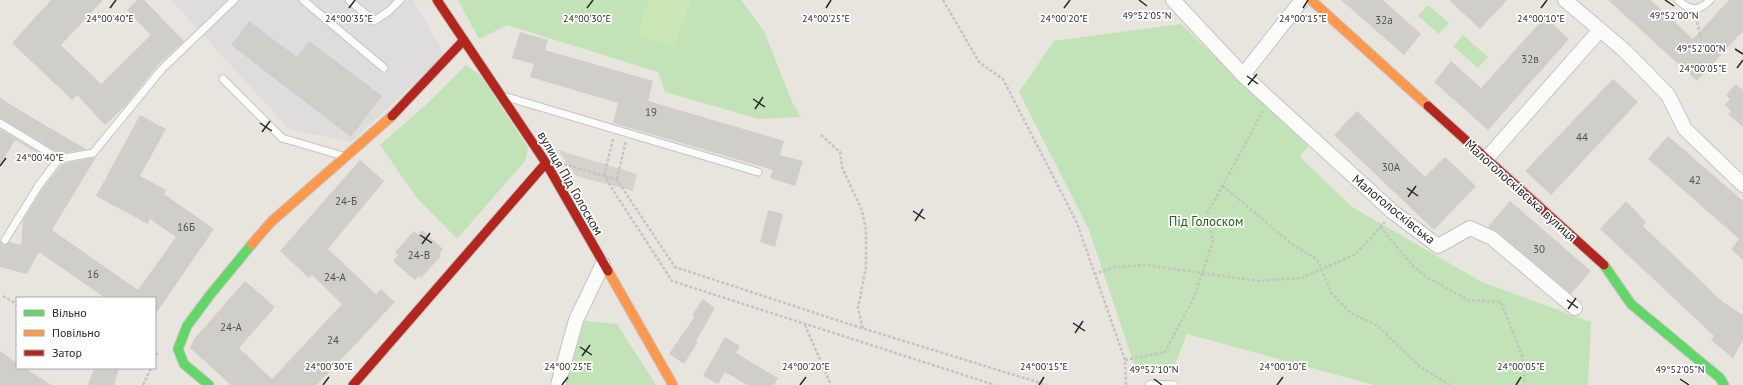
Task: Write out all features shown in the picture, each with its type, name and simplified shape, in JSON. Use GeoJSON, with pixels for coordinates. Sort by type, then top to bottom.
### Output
{"type":"FeatureCollection","features":[{"type":"Feature","properties":{"kind":"street","name":"вулиця Під Голоском"},"geometry":{"type":"LineString","coordinates":[[437,0],[546,163],[673,385]]}},
{"type":"Feature","properties":{"kind":"street","name":"Малоголосківська"},"geometry":{"type":"LineString","coordinates":[[1173,0],[1243,75],[1393,212],[1438,246],[1470,228],[1492,238],[1575,308]]}},
{"type":"Feature","properties":{"kind":"street"},"geometry":{"type":"LineString","coordinates":[[1243,75],[1302,0]]}},
{"type":"Feature","properties":{"kind":"street"},"geometry":{"type":"LineString","coordinates":[[1565,0],[1624,51],[1668,96],[1684,129],[1743,185]]}},
{"type":"Feature","properties":{"kind":"street","name":"Малоголосківська вулиця"},"geometry":{"type":"LineString","coordinates":[[1318,2],[1603,264],[1631,304],[1714,373],[1724,385]]}},
{"type":"Feature","properties":{"kind":"street"},"geometry":{"type":"LineString","coordinates":[[1487,158],[1600,30]]}},
{"type":"Feature","properties":{"kind":"street"},"geometry":{"type":"LineString","coordinates":[[209,385],[184,364],[178,349],[187,326],[210,295],[271,222],[391,117],[464,40]]}},
{"type":"Feature","properties":{"kind":"street"},"geometry":{"type":"LineString","coordinates":[[353,385],[546,163]]}},
{"type":"Feature","properties":{"kind":"street"},"geometry":{"type":"LineString","coordinates":[[558,385],[576,320],[603,264]]}},
{"type":"Feature","properties":{"kind":"lane"},"geometry":{"type":"LineString","coordinates":[[0,123],[59,159],[93,153],[162,69],[234,0]]}},
{"type":"Feature","properties":{"kind":"lane"},"geometry":{"type":"LineString","coordinates":[[303,0],[384,68]]}},
{"type":"Feature","properties":{"kind":"lane"},"geometry":{"type":"LineString","coordinates":[[349,0],[374,22],[389,11],[400,0]]}},
{"type":"Feature","properties":{"kind":"lane"},"geometry":{"type":"LineString","coordinates":[[1678,0],[1686,6],[1694,9],[1704,6],[1710,0]]}},
{"type":"Feature","properties":{"kind":"lane"},"geometry":{"type":"LineString","coordinates":[[223,79],[282,138],[345,156]]}},
{"type":"Feature","properties":{"kind":"lane"},"geometry":{"type":"LineString","coordinates":[[501,96],[758,172]]}},
{"type":"Feature","properties":{"kind":"lane"},"geometry":{"type":"LineString","coordinates":[[4,240],[39,185],[59,159]]}},
{"type":"Feature","properties":{"kind":"lane"},"geometry":{"type":"LineString","coordinates":[[1149,385],[1174,385]]}},
{"type":"Feature","properties":{"kind":"path"},"geometry":{"type":"LineString","coordinates":[[943,0],[980,62],[1003,79],[1077,223],[1125,360],[1126,385]]}},
{"type":"Feature","properties":{"kind":"path"},"geometry":{"type":"LineString","coordinates":[[1694,9],[1701,38]]}},
{"type":"Feature","properties":{"kind":"path"},"geometry":{"type":"LineString","coordinates":[[1125,360],[1165,352],[1194,297],[1213,242],[1207,214],[1269,100]]}},
{"type":"Feature","properties":{"kind":"path"},"geometry":{"type":"LineString","coordinates":[[615,129],[604,176],[672,281],[995,385]]}},
{"type":"Feature","properties":{"kind":"path"},"geometry":{"type":"LineString","coordinates":[[617,180],[628,133]]}},
{"type":"Feature","properties":{"kind":"path"},"geometry":{"type":"LineString","coordinates":[[821,135],[840,152],[842,167],[863,217],[866,230],[866,267],[858,308],[863,329]]}},
{"type":"Feature","properties":{"kind":"path"},"geometry":{"type":"LineString","coordinates":[[558,163],[617,180],[675,267],[863,329],[1047,385]]}},
{"type":"Feature","properties":{"kind":"path"},"geometry":{"type":"LineString","coordinates":[[1223,186],[1293,245],[1317,259],[1332,294],[1351,313],[1378,326],[1420,367],[1450,385]]}},
{"type":"Feature","properties":{"kind":"path"},"geometry":{"type":"LineString","coordinates":[[1094,274],[1115,267],[1146,265],[1258,281],[1301,278],[1356,254],[1393,212]]}},
{"type":"Feature","properties":{"kind":"path"},"geometry":{"type":"LineString","coordinates":[[1380,227],[1413,266],[1428,278],[1468,300],[1501,302],[1522,356],[1525,385]]}},
{"type":"Feature","properties":{"kind":"path"},"geometry":{"type":"LineString","coordinates":[[3,296],[16,303]]}},
{"type":"Feature","properties":{"kind":"path"},"geometry":{"type":"LineString","coordinates":[[805,324],[831,385]]}},
{"type":"Feature","properties":{"kind":"path"},"geometry":{"type":"LineString","coordinates":[[143,385],[151,369]]}},
{"type":"Feature","properties":{"kind":"shaded area"},"geometry":{"type":"Polygon","coordinates":[[[171,0],[413,0],[445,55],[351,142],[289,129],[171,0]]]}},
{"type":"Feature","properties":{"kind":"shaded area"},"geometry":{"type":"Polygon","coordinates":[[[558,150],[637,174],[633,191],[576,176],[558,150]]]}},
{"type":"Feature","properties":{"kind":"green space"},"geometry":{"type":"Polygon","coordinates":[[[458,0],[741,0],[764,31],[793,104],[801,117],[759,119],[665,92],[658,72],[507,25],[479,39],[458,0]]]}},
{"type":"Feature","properties":{"kind":"green space"},"geometry":{"type":"Polygon","coordinates":[[[649,0],[691,0],[674,47],[637,34],[649,0]]]}},
{"type":"Feature","properties":{"kind":"green space"},"geometry":{"type":"Polygon","coordinates":[[[1428,5],[1449,23],[1439,34],[1418,16],[1428,5]]]}},
{"type":"Feature","properties":{"kind":"green space","name":"Під Голоском"},"geometry":{"type":"Polygon","coordinates":[[[1181,24],[1308,146],[1300,157],[1352,207],[1482,282],[1591,322],[1588,385],[1374,385],[1187,334],[1175,364],[1135,367],[1089,230],[1019,92],[1054,41],[1181,24]]]}},
{"type":"Feature","properties":{"kind":"green space"},"geometry":{"type":"Polygon","coordinates":[[[1463,35],[1488,57],[1478,68],[1453,46],[1463,35]]]}},
{"type":"Feature","properties":{"kind":"green space"},"geometry":{"type":"Polygon","coordinates":[[[466,65],[481,76],[528,148],[525,161],[457,239],[417,198],[380,145],[430,101],[466,65]]]}},
{"type":"Feature","properties":{"kind":"green space"},"geometry":{"type":"Polygon","coordinates":[[[576,320],[617,324],[656,385],[559,385],[576,320]]]}},
{"type":"Feature","properties":{"kind":"building"},"geometry":{"type":"Polygon","coordinates":[[[51,0],[103,0],[61,45],[101,84],[151,35],[127,10],[137,0],[144,0],[184,41],[158,65],[126,105],[105,125],[77,95],[72,100],[12,43],[51,0]]]}},
{"type":"Feature","properties":{"kind":"building"},"geometry":{"type":"Polygon","coordinates":[[[1341,0],[1383,0],[1421,34],[1404,55],[1341,0]]]}},
{"type":"Feature","properties":{"kind":"building"},"geometry":{"type":"Polygon","coordinates":[[[1449,0],[1507,0],[1480,29],[1449,0]]]}},
{"type":"Feature","properties":{"kind":"building"},"geometry":{"type":"Polygon","coordinates":[[[1608,0],[1651,0],[1693,39],[1729,0],[1743,0],[1743,31],[1697,81],[1608,0]]]}},
{"type":"Feature","properties":{"kind":"building"},"geometry":{"type":"Polygon","coordinates":[[[1545,17],[1569,39],[1488,130],[1434,82],[1451,61],[1481,88],[1545,17]]]}},
{"type":"Feature","properties":{"kind":"building"},"geometry":{"type":"Polygon","coordinates":[[[249,21],[297,57],[309,41],[382,96],[351,137],[231,45],[249,21]]]}},
{"type":"Feature","properties":{"kind":"building"},"geometry":{"type":"Polygon","coordinates":[[[520,32],[548,40],[545,50],[653,81],[648,101],[784,141],[780,155],[803,161],[795,186],[770,178],[773,170],[613,123],[618,103],[530,77],[534,64],[512,58],[520,32]]]}},
{"type":"Feature","properties":{"kind":"building"},"geometry":{"type":"Polygon","coordinates":[[[1613,79],[1638,102],[1551,195],[1525,171],[1613,79]]]}},
{"type":"Feature","properties":{"kind":"building"},"geometry":{"type":"Polygon","coordinates":[[[1736,84],[1743,90],[1743,127],[1728,114],[1731,111],[1725,105],[1730,99],[1726,95],[1736,84]]]}},
{"type":"Feature","properties":{"kind":"building"},"geometry":{"type":"Polygon","coordinates":[[[0,98],[86,149],[60,154],[0,118],[0,98]]]}},
{"type":"Feature","properties":{"kind":"building"},"geometry":{"type":"Polygon","coordinates":[[[1357,111],[1425,177],[1445,157],[1476,186],[1434,230],[1334,135],[1357,111]]]}},
{"type":"Feature","properties":{"kind":"building"},"geometry":{"type":"Polygon","coordinates":[[[140,115],[166,129],[140,176],[166,190],[164,194],[214,229],[156,314],[156,297],[104,297],[39,252],[27,274],[0,267],[0,240],[4,245],[9,242],[21,245],[23,220],[43,188],[62,164],[96,157],[52,230],[138,290],[176,237],[150,219],[148,224],[96,196],[140,115]]]}},
{"type":"Feature","properties":{"kind":"building"},"geometry":{"type":"Polygon","coordinates":[[[0,129],[38,152],[37,153],[15,140],[0,165],[0,129]]]}},
{"type":"Feature","properties":{"kind":"building"},"geometry":{"type":"Polygon","coordinates":[[[1668,136],[1743,201],[1743,260],[1731,249],[1739,239],[1648,159],[1668,136]]]}},
{"type":"Feature","properties":{"kind":"building"},"geometry":{"type":"Polygon","coordinates":[[[360,160],[384,181],[328,249],[376,294],[381,289],[395,302],[317,385],[231,385],[190,348],[194,339],[245,281],[275,307],[239,348],[272,379],[342,304],[312,275],[309,278],[280,251],[360,160]]]}},
{"type":"Feature","properties":{"kind":"building"},"geometry":{"type":"Polygon","coordinates":[[[1510,201],[1591,271],[1571,294],[1497,232],[1488,227],[1510,201]]]}},
{"type":"Feature","properties":{"kind":"building"},"geometry":{"type":"Polygon","coordinates":[[[1626,201],[1646,222],[1643,226],[1723,302],[1743,315],[1743,340],[1733,358],[1711,340],[1714,336],[1600,229],[1626,201]]]}},
{"type":"Feature","properties":{"kind":"building"},"geometry":{"type":"Polygon","coordinates":[[[768,210],[783,214],[775,247],[760,242],[768,210]]]}},
{"type":"Feature","properties":{"kind":"building"},"geometry":{"type":"Polygon","coordinates":[[[422,230],[443,249],[439,254],[441,256],[421,278],[419,276],[415,280],[393,261],[398,255],[395,252],[414,231],[418,235],[422,230]]]}},
{"type":"Feature","properties":{"kind":"building"},"geometry":{"type":"Polygon","coordinates":[[[703,299],[715,308],[696,341],[698,342],[684,364],[669,354],[695,316],[692,315],[703,299]]]}},
{"type":"Feature","properties":{"kind":"building"},"geometry":{"type":"Polygon","coordinates":[[[725,337],[740,346],[736,353],[778,378],[774,385],[747,385],[725,372],[718,384],[703,376],[725,337]]]}},
{"type":"Feature","properties":{"kind":"building"},"geometry":{"type":"Polygon","coordinates":[[[0,351],[16,362],[16,369],[27,369],[51,385],[0,385],[0,351]]]}},
{"type":"Feature","properties":{"kind":"building"},"geometry":{"type":"Polygon","coordinates":[[[94,369],[119,369],[114,385],[88,385],[94,369]]]}},
{"type":"Feature","properties":{"kind":"traffic: fast"},"geometry":{"type":"LineString","coordinates":[[209,385],[184,364],[178,349],[187,326],[210,295],[252,244]]}},
{"type":"Feature","properties":{"kind":"traffic: fast"},"geometry":{"type":"LineString","coordinates":[[1604,265],[1631,304],[1720,378],[1724,385]]}},
{"type":"Feature","properties":{"kind":"traffic: slow"},"geometry":{"type":"LineString","coordinates":[[1311,0],[1428,106]]}},
{"type":"Feature","properties":{"kind":"traffic: slow"},"geometry":{"type":"LineString","coordinates":[[252,244],[271,222],[392,116]]}},
{"type":"Feature","properties":{"kind":"traffic: slow"},"geometry":{"type":"LineString","coordinates":[[608,271],[673,385]]}},
{"type":"Feature","properties":{"kind":"traffic: jam"},"geometry":{"type":"LineString","coordinates":[[437,0],[546,163],[608,271]]}},
{"type":"Feature","properties":{"kind":"traffic: jam"},"geometry":{"type":"LineString","coordinates":[[392,116],[464,40]]}},
{"type":"Feature","properties":{"kind":"traffic: jam"},"geometry":{"type":"LineString","coordinates":[[1428,106],[1604,265]]}},
{"type":"Feature","properties":{"kind":"traffic: jam"},"geometry":{"type":"LineString","coordinates":[[353,385],[546,163]]}}]}
